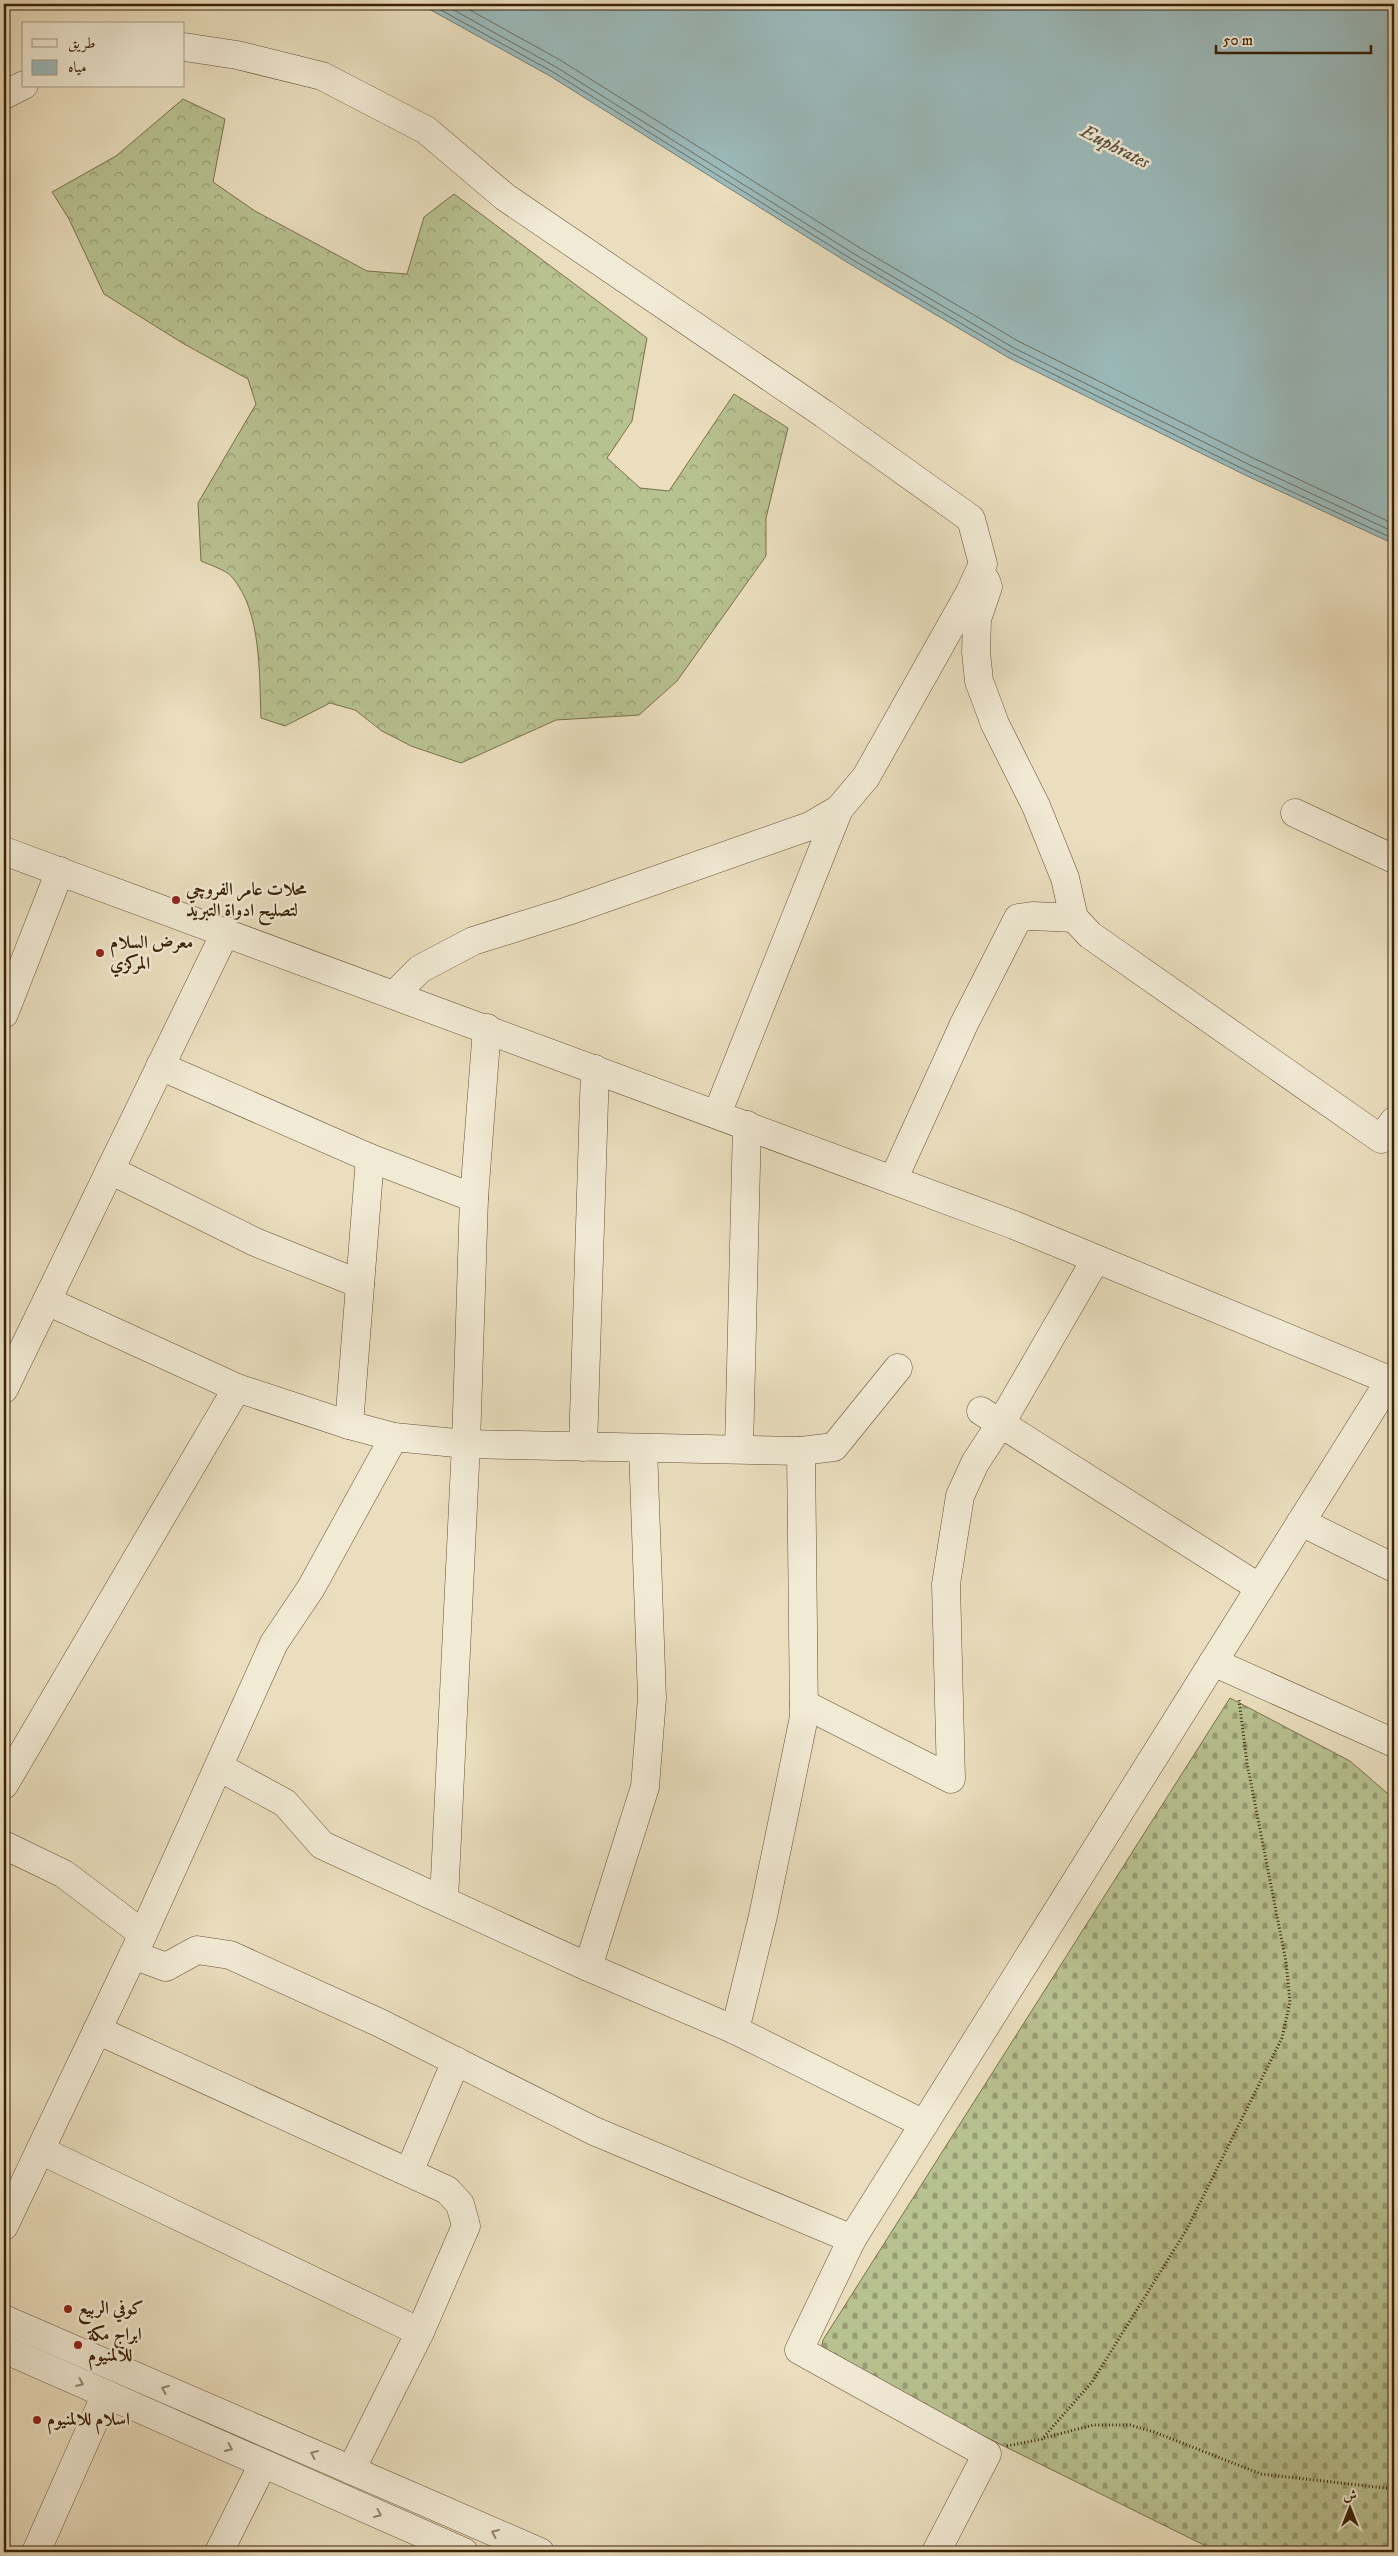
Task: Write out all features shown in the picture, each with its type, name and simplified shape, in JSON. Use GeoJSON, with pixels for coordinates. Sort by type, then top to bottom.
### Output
{"type":"FeatureCollection","features":[{"type":"Feature","properties":{"kind":"street"},"geometry":{"type":"LineString","coordinates":[[185,47],[237,55],[322,76],[426,130],[505,197],[824,414],[971,519],[988,586],[978,619],[976,652],[980,681],[995,724],[1036,806],[1065,878],[1074,918],[1090,935],[1390,1137]]}},
{"type":"Feature","properties":{"kind":"street"},"geometry":{"type":"LineString","coordinates":[[4,95],[22,86]]}},
{"type":"Feature","properties":{"kind":"street"},"geometry":{"type":"LineString","coordinates":[[717,1114],[839,809],[866,777],[970,592],[983,564]]}},
{"type":"Feature","properties":{"kind":"street"},"geometry":{"type":"LineString","coordinates":[[395,994],[420,969],[473,941],[568,911],[810,826],[839,809]]}},
{"type":"Feature","properties":{"kind":"street"},"geometry":{"type":"LineString","coordinates":[[1295,814],[1394,859]]}},
{"type":"Feature","properties":{"kind":"street"},"geometry":{"type":"LineString","coordinates":[[4,851],[226,931],[1014,1225],[1392,1381],[1260,1588],[1224,1667],[924,2124],[852,2239],[799,2350],[987,2454],[936,2552]]}},
{"type":"Feature","properties":{"kind":"street"},"geometry":{"type":"LineString","coordinates":[[4,1014],[60,871]]}},
{"type":"Feature","properties":{"kind":"street"},"geometry":{"type":"LineString","coordinates":[[894,1180],[964,1024],[1018,918],[1032,916],[1074,918]]}},
{"type":"Feature","properties":{"kind":"street"},"geometry":{"type":"LineString","coordinates":[[4,1389],[226,931]]}},
{"type":"Feature","properties":{"kind":"street"},"geometry":{"type":"LineString","coordinates":[[444,1900],[466,1444],[474,1198],[487,1028]]}},
{"type":"Feature","properties":{"kind":"street"},"geometry":{"type":"LineString","coordinates":[[160,1066],[370,1158],[474,1198]]}},
{"type":"Feature","properties":{"kind":"street"},"geometry":{"type":"LineString","coordinates":[[583,1447],[595,1069]]}},
{"type":"Feature","properties":{"kind":"street"},"geometry":{"type":"LineString","coordinates":[[739,1450],[747,1125]]}},
{"type":"Feature","properties":{"kind":"street"},"geometry":{"type":"LineString","coordinates":[[349,1425],[370,1158]]}},
{"type":"Feature","properties":{"kind":"street"},"geometry":{"type":"LineString","coordinates":[[110,1170],[255,1242],[360,1284]]}},
{"type":"Feature","properties":{"kind":"street"},"geometry":{"type":"LineString","coordinates":[[804,1704],[951,1779],[946,1584],[960,1496],[975,1463],[991,1417],[1096,1259]]}},
{"type":"Feature","properties":{"kind":"street"},"geometry":{"type":"LineString","coordinates":[[47,1301],[237,1388],[394,1438],[466,1444],[739,1450],[802,1450],[834,1447],[898,1368]]}},
{"type":"Feature","properties":{"kind":"street"},"geometry":{"type":"LineString","coordinates":[[4,1786],[237,1388]]}},
{"type":"Feature","properties":{"kind":"street"},"geometry":{"type":"LineString","coordinates":[[991,1417],[1260,1588]]}},
{"type":"Feature","properties":{"kind":"street"},"geometry":{"type":"LineString","coordinates":[[4,2226],[138,1945],[274,1643],[311,1588],[394,1438]]}},
{"type":"Feature","properties":{"kind":"street"},"geometry":{"type":"LineString","coordinates":[[588,1967],[645,1787],[652,1698],[643,1448]]}},
{"type":"Feature","properties":{"kind":"street"},"geometry":{"type":"LineString","coordinates":[[735,2030],[764,1916],[804,1717],[802,1450]]}},
{"type":"Feature","properties":{"kind":"street"},"geometry":{"type":"LineString","coordinates":[[1301,1522],[1394,1568]]}},
{"type":"Feature","properties":{"kind":"street"},"geometry":{"type":"LineString","coordinates":[[1224,1667],[1394,1743]]}},
{"type":"Feature","properties":{"kind":"street"},"geometry":{"type":"LineString","coordinates":[[219,1768],[285,1803],[322,1845],[588,1967],[735,2030],[924,2124]]}},
{"type":"Feature","properties":{"kind":"street"},"geometry":{"type":"LineString","coordinates":[[4,1845],[64,1874],[138,1945],[166,1967],[197,1950],[230,1954],[380,2023],[594,2130],[852,2239]]}},
{"type":"Feature","properties":{"kind":"street"},"geometry":{"type":"LineString","coordinates":[[97,2030],[447,2190],[460,2204],[466,2226],[420,2332],[351,2470]]}},
{"type":"Feature","properties":{"kind":"street"},"geometry":{"type":"LineString","coordinates":[[409,2172],[456,2061]]}},
{"type":"Feature","properties":{"kind":"street"},"geometry":{"type":"LineString","coordinates":[[40,2150],[420,2332]]}},
{"type":"Feature","properties":{"kind":"street"},"geometry":{"type":"LineString","coordinates":[[4,2319],[540,2552]]}},
{"type":"Feature","properties":{"kind":"street"},"geometry":{"type":"LineString","coordinates":[[54,2371],[66,2346]]}},
{"type":"Feature","properties":{"kind":"street"},"geometry":{"type":"LineString","coordinates":[[4,2349],[464,2552]]}},
{"type":"Feature","properties":{"kind":"street"},"geometry":{"type":"LineString","coordinates":[[36,2552],[106,2394]]}},
{"type":"Feature","properties":{"kind":"street"},"geometry":{"type":"LineString","coordinates":[[220,2552],[263,2464]]}},
{"type":"Feature","properties":{"kind":"path"},"geometry":{"type":"LineString","coordinates":[[1042,2439],[1092,2382],[1186,2229],[1282,2038],[1290,2002],[1286,1962],[1248,1763],[1224,1667]]}},
{"type":"Feature","properties":{"kind":"path"},"geometry":{"type":"LineString","coordinates":[[987,2454],[1012,2443],[1042,2439],[1093,2425],[1130,2425],[1154,2432],[1261,2474],[1394,2489]]}},
{"type":"Feature","properties":{"kind":"green space"},"geometry":{"type":"Polygon","coordinates":[[[183,99],[225,119],[213,182],[255,211],[367,271],[407,274],[424,217],[454,194],[647,338],[632,421],[607,458],[640,488],[669,491],[734,394],[788,428],[766,518],[766,556],[677,681],[639,715],[556,720],[461,763],[411,746],[382,731],[355,710],[330,703],[285,726],[261,718],[259,663],[254,625],[242,591],[232,577],[222,570],[201,561],[198,503],[256,404],[248,379],[184,344],[104,294],[69,219],[52,192],[116,156],[183,99]]]}},
{"type":"Feature","properties":{"kind":"green space"},"geometry":{"type":"Polygon","coordinates":[[[1230,1698],[1350,1761],[1394,1799],[1394,2552],[1218,2552],[820,2355],[823,2340],[1230,1698]]]}},
{"type":"Feature","properties":{"kind":"water","name":"Euphrates"},"geometry":{"type":"Polygon","coordinates":[[[420,4],[1394,4],[1394,544],[1243,474],[1009,358],[850,264],[550,76],[420,4]]]}},
{"type":"Feature","properties":{"kind":"place","name":"محلات عامر الفروچي لتصليح ادواة التبريد"},"geometry":{"type":"Point","coordinates":[176,900]}},
{"type":"Feature","properties":{"kind":"place","name":"معرض السلام المركزي"},"geometry":{"type":"Point","coordinates":[100,953]}},
{"type":"Feature","properties":{"kind":"place","name":"كوفي الربيع"},"geometry":{"type":"Point","coordinates":[68,2309]}},
{"type":"Feature","properties":{"kind":"place","name":"ابراج مكة للالمنيوم"},"geometry":{"type":"Point","coordinates":[78,2345]}},
{"type":"Feature","properties":{"kind":"place","name":"اسلام للالمنيوم"},"geometry":{"type":"Point","coordinates":[37,2420]}}]}
